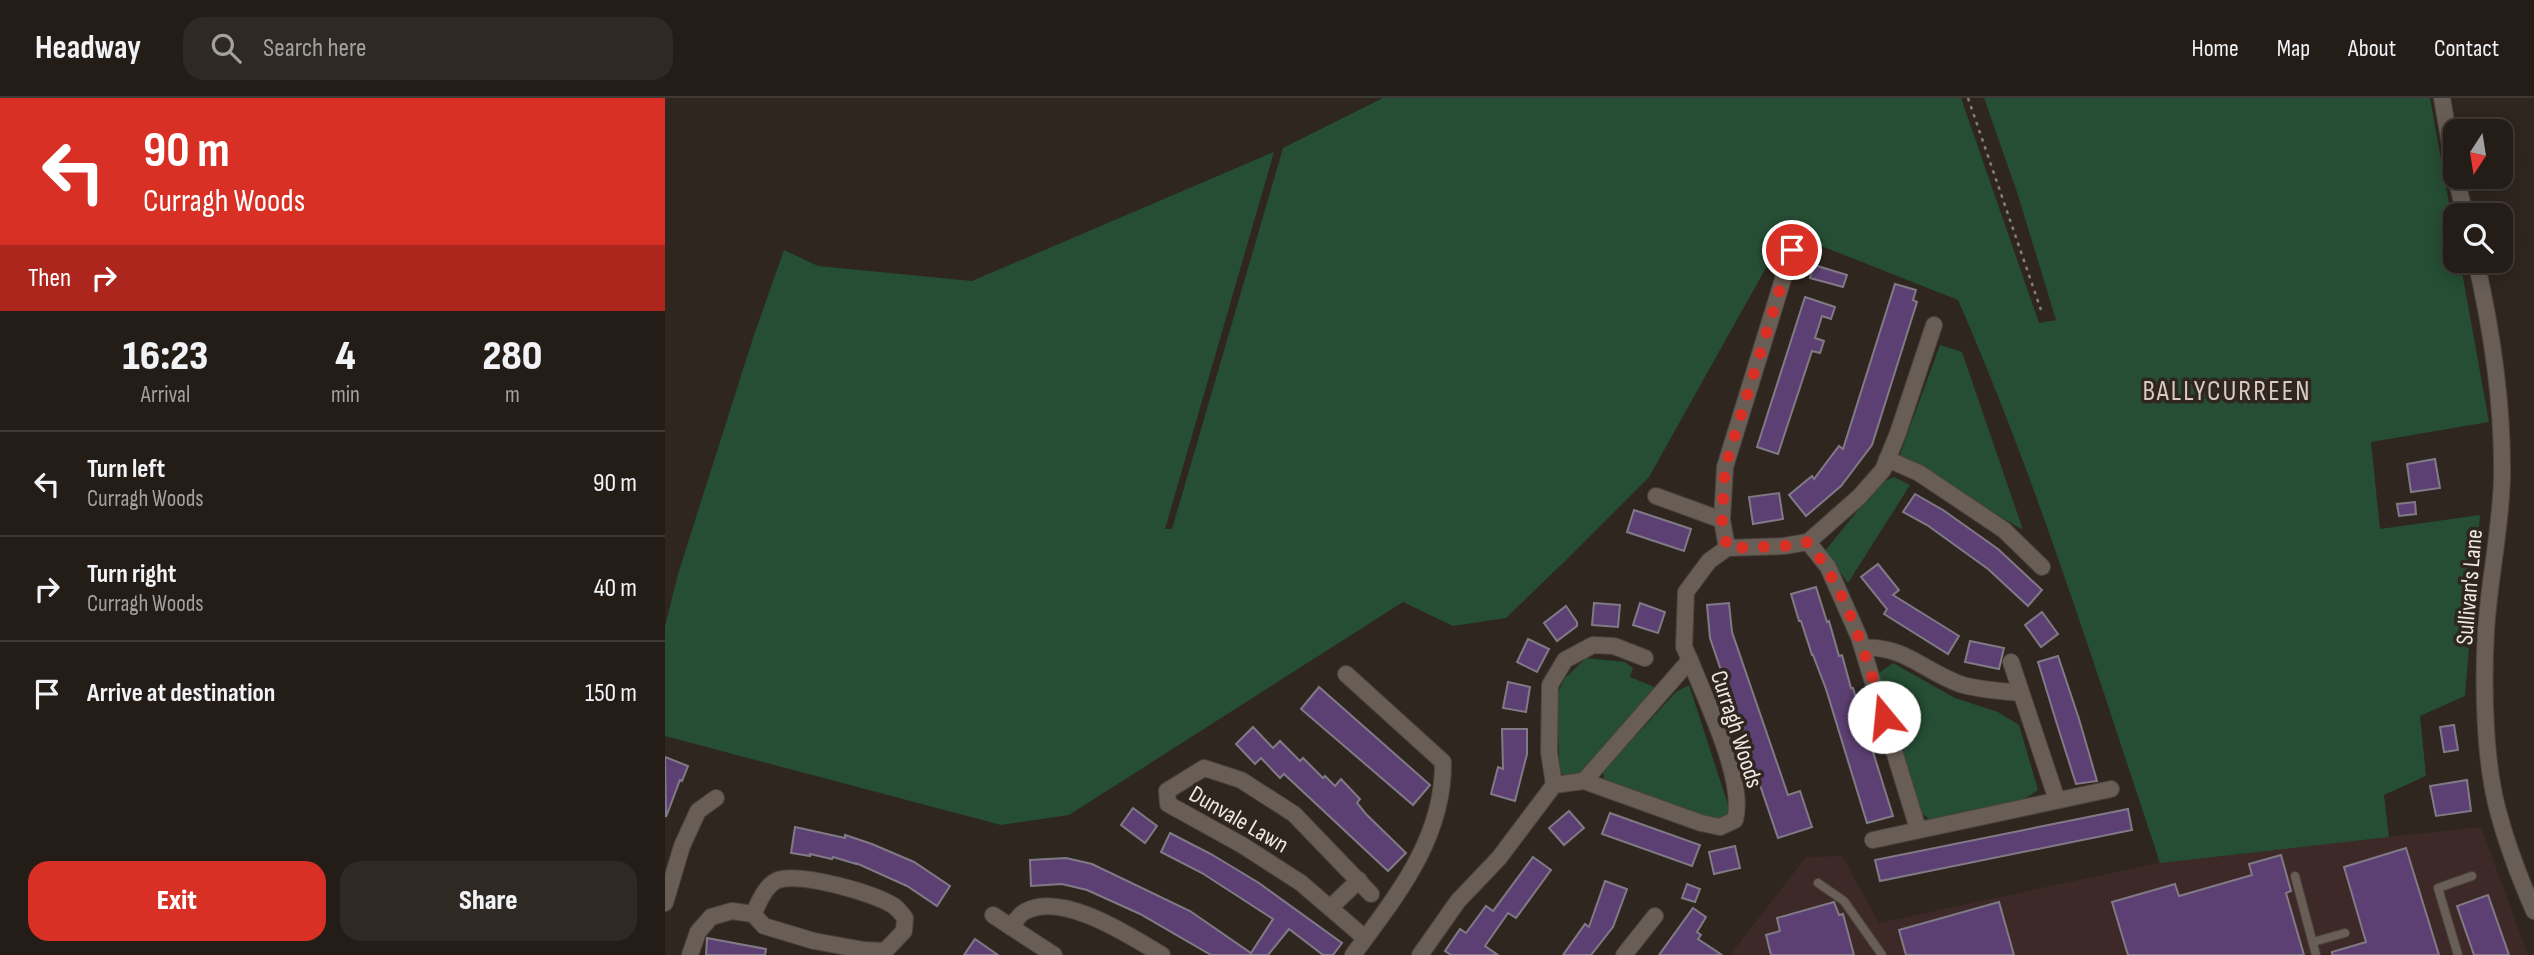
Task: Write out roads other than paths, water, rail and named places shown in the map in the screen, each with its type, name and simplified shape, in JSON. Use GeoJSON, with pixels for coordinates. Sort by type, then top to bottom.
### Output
{"type":"FeatureCollection","features":[{"type":"Feature","properties":{"kind":"street"},"geometry":{"type":"LineString","coordinates":[[2442,98],[2446,119]]}},
{"type":"Feature","properties":{"kind":"street"},"geometry":{"type":"LineString","coordinates":[[1792,250],[1725,467],[1722,520],[1727,548],[1784,546],[1808,542],[1860,497],[1883,470],[1899,433],[1934,326]]}},
{"type":"Feature","properties":{"kind":"street","name":"Sullivan's Lane"},"geometry":{"type":"LineString","coordinates":[[2479,273],[2501,414],[2502,481],[2486,632],[2487,746],[2497,809],[2534,911]]}},
{"type":"Feature","properties":{"kind":"street"},"geometry":{"type":"LineString","coordinates":[[1887,459],[1919,473],[2004,530],[2042,567]]}},
{"type":"Feature","properties":{"kind":"street"},"geometry":{"type":"LineString","coordinates":[[1656,496],[1722,520]]}},
{"type":"Feature","properties":{"kind":"street"},"geometry":{"type":"LineString","coordinates":[[1808,542],[1828,567],[1863,648],[1918,829]]}},
{"type":"Feature","properties":{"kind":"street","name":"Curragh Woods"},"geometry":{"type":"LineString","coordinates":[[1554,785],[1584,780],[1701,823],[1720,827],[1735,820],[1739,807],[1732,773],[1684,647],[1686,592],[1709,561],[1727,548]]}},
{"type":"Feature","properties":{"kind":"street"},"geometry":{"type":"LineString","coordinates":[[1420,955],[1458,901],[1499,858],[1554,785],[1548,731],[1550,685],[1565,660],[1593,645],[1614,646],[1645,658]]}},
{"type":"Feature","properties":{"kind":"street"},"geometry":{"type":"LineString","coordinates":[[1863,648],[1881,647],[1897,651],[1961,684],[2021,693]]}},
{"type":"Feature","properties":{"kind":"street","name":"Curragh Woods"},"geometry":{"type":"LineString","coordinates":[[1584,780],[1690,660]]}},
{"type":"Feature","properties":{"kind":"street"},"geometry":{"type":"LineString","coordinates":[[2011,662],[2057,800]]}},
{"type":"Feature","properties":{"kind":"street"},"geometry":{"type":"LineString","coordinates":[[1346,674],[1443,762],[1443,786],[1435,821],[1423,853],[1353,955]]}},
{"type":"Feature","properties":{"kind":"street","name":"Dunvale Lawn"},"geometry":{"type":"LineString","coordinates":[[1365,938],[1301,883],[1252,851],[1168,804],[1167,791],[1204,768],[1241,780],[1294,814],[1371,894]]}},
{"type":"Feature","properties":{"kind":"street"},"geometry":{"type":"LineString","coordinates":[[1873,840],[2111,789]]}},
{"type":"Feature","properties":{"kind":"street"},"geometry":{"type":"LineString","coordinates":[[665,903],[682,846],[698,811],[716,798]]}},
{"type":"Feature","properties":{"kind":"street"},"geometry":{"type":"LineString","coordinates":[[690,955],[698,932],[711,917],[731,911],[753,914],[764,926],[814,941],[885,951],[904,931],[905,918],[895,906],[826,882],[793,877],[776,880],[764,892],[753,914]]}},
{"type":"Feature","properties":{"kind":"street"},"geometry":{"type":"LineString","coordinates":[[1331,907],[1359,880]]}},
{"type":"Feature","properties":{"kind":"street"},"geometry":{"type":"LineString","coordinates":[[1011,927],[1024,911],[1043,906],[1073,909],[1112,925],[1162,955]]}},
{"type":"Feature","properties":{"kind":"street"},"geometry":{"type":"LineString","coordinates":[[993,915],[1054,955]]}},
{"type":"Feature","properties":{"kind":"street"},"geometry":{"type":"LineString","coordinates":[[1624,955],[1655,916]]}},
{"type":"Feature","properties":{"kind":"lane"},"geometry":{"type":"LineString","coordinates":[[2295,876],[2316,955]]}},
{"type":"Feature","properties":{"kind":"lane"},"geometry":{"type":"LineString","coordinates":[[2458,955],[2438,888],[2472,876]]}},
{"type":"Feature","properties":{"kind":"lane"},"geometry":{"type":"LineString","coordinates":[[1818,883],[1844,901],[1882,955]]}},
{"type":"Feature","properties":{"kind":"lane"},"geometry":{"type":"LineString","coordinates":[[2313,942],[2345,933]]}},
{"type":"Feature","properties":{"kind":"district","name":"BALLYCURREEN"},"geometry":{"type":"Point","coordinates":[2227,390]}}]}
